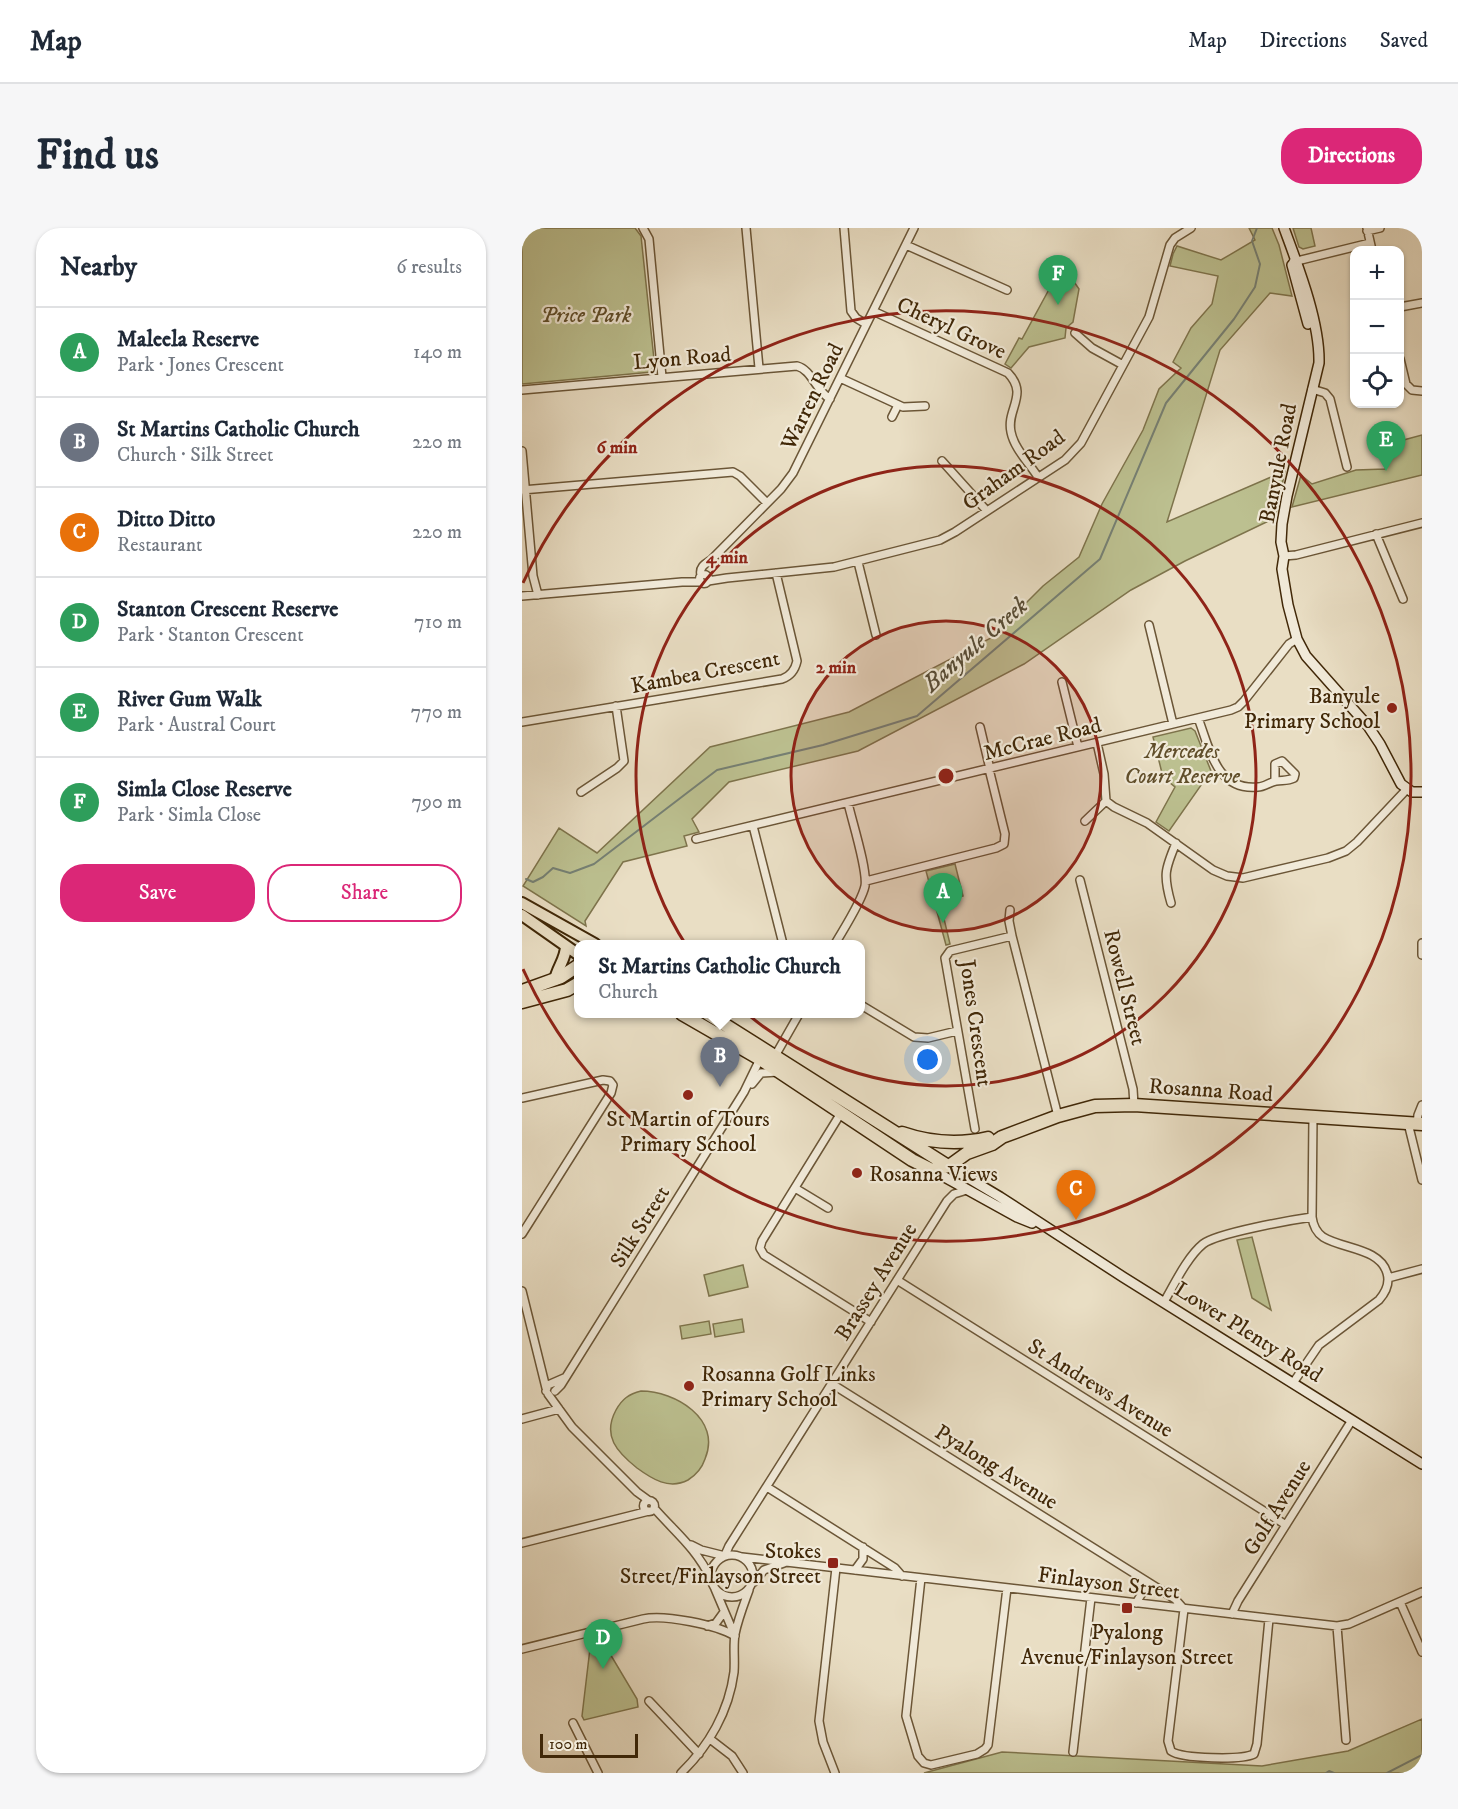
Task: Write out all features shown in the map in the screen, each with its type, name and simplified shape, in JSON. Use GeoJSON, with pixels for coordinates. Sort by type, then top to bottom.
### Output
{"type":"FeatureCollection","features":[{"type":"Feature","properties":{"kind":"highway"},"geometry":{"type":"LineString","coordinates":[[522,991],[555,980],[574,968]]}},
{"type":"Feature","properties":{"kind":"highway"},"geometry":{"type":"LineString","coordinates":[[522,1002],[574,987]]}},
{"type":"Feature","properties":{"kind":"highway","name":"Lower Plenty Road"},"geometry":{"type":"LineString","coordinates":[[689,1018],[760,1059],[912,1160],[932,1166],[948,1166]]}},
{"type":"Feature","properties":{"kind":"highway","name":"Lower Plenty Road"},"geometry":{"type":"LineString","coordinates":[[714,1018],[911,1144],[932,1166]]}},
{"type":"Feature","properties":{"kind":"highway","name":"Rosanna Road"},"geometry":{"type":"LineString","coordinates":[[884,1127],[922,1140],[950,1143],[1002,1137],[1058,1116],[1095,1106],[1134,1105],[1415,1124]]}},
{"type":"Feature","properties":{"kind":"highway","name":"Rosanna Road"},"geometry":{"type":"LineString","coordinates":[[948,1166],[967,1153],[992,1144],[1002,1137]]}},
{"type":"Feature","properties":{"kind":"highway"},"geometry":{"type":"LineString","coordinates":[[932,1166],[942,1147],[950,1143]]}},
{"type":"Feature","properties":{"kind":"highway"},"geometry":{"type":"LineString","coordinates":[[911,1144],[915,1153],[912,1160]]}},
{"type":"Feature","properties":{"kind":"main road"},"geometry":{"type":"LineString","coordinates":[[522,903],[586,940]]}},
{"type":"Feature","properties":{"kind":"main road"},"geometry":{"type":"LineString","coordinates":[[522,915],[574,952]]}},
{"type":"Feature","properties":{"kind":"main road"},"geometry":{"type":"LineString","coordinates":[[555,980],[557,970],[565,955],[566,946]]}},
{"type":"Feature","properties":{"kind":"street"},"geometry":{"type":"LineString","coordinates":[[643,228],[649,239],[662,377]]}},
{"type":"Feature","properties":{"kind":"street"},"geometry":{"type":"LineString","coordinates":[[746,228],[759,368]]}},
{"type":"Feature","properties":{"kind":"street"},"geometry":{"type":"LineString","coordinates":[[844,228],[851,311],[856,318],[866,324]]}},
{"type":"Feature","properties":{"kind":"street","name":"Warren Road"},"geometry":{"type":"LineString","coordinates":[[704,578],[711,560],[793,473],[914,228]]}},
{"type":"Feature","properties":{"kind":"street","name":"Graham Road"},"geometry":{"type":"LineString","coordinates":[[522,596],[825,568],[858,562],[940,540],[1065,459],[1077,448],[1152,308],[1168,248],[1175,238],[1191,228]]}},
{"type":"Feature","properties":{"kind":"street","name":"Banyule Road"},"geometry":{"type":"LineString","coordinates":[[1283,228],[1318,345],[1319,363],[1285,508],[1281,543],[1284,556],[1282,569],[1287,596],[1297,639],[1306,656],[1368,726],[1401,784],[1407,789]]}},
{"type":"Feature","properties":{"kind":"street"},"geometry":{"type":"LineString","coordinates":[[1371,246],[1367,230],[1380,228]]}},
{"type":"Feature","properties":{"kind":"street"},"geometry":{"type":"LineString","coordinates":[[906,245],[1006,290]]}},
{"type":"Feature","properties":{"kind":"street"},"geometry":{"type":"LineString","coordinates":[[1294,262],[1350,251]]}},
{"type":"Feature","properties":{"kind":"street","name":"Banyule Road"},"geometry":{"type":"LineString","coordinates":[[1294,262],[1314,351],[1314,379]]}},
{"type":"Feature","properties":{"kind":"street"},"geometry":{"type":"LineString","coordinates":[[1404,307],[1422,303]]}},
{"type":"Feature","properties":{"kind":"street","name":"Cheryl Grove"},"geometry":{"type":"LineString","coordinates":[[873,311],[1008,373],[1016,385],[1017,394],[1011,419],[1011,432],[1038,477]]}},
{"type":"Feature","properties":{"kind":"street"},"geometry":{"type":"LineString","coordinates":[[1075,333],[1092,348],[1123,365]]}},
{"type":"Feature","properties":{"kind":"street","name":"Lyon Road"},"geometry":{"type":"LineString","coordinates":[[522,390],[759,368],[802,367],[822,394],[830,399]]}},
{"type":"Feature","properties":{"kind":"street"},"geometry":{"type":"LineString","coordinates":[[1404,373],[1408,387],[1422,391]]}},
{"type":"Feature","properties":{"kind":"street"},"geometry":{"type":"LineString","coordinates":[[840,378],[897,405],[907,408],[925,405]]}},
{"type":"Feature","properties":{"kind":"street"},"geometry":{"type":"LineString","coordinates":[[1312,389],[1325,393],[1330,399],[1347,467]]}},
{"type":"Feature","properties":{"kind":"street"},"geometry":{"type":"LineString","coordinates":[[892,417],[897,405]]}},
{"type":"Feature","properties":{"kind":"street"},"geometry":{"type":"LineString","coordinates":[[522,451],[535,595]]}},
{"type":"Feature","properties":{"kind":"street"},"geometry":{"type":"LineString","coordinates":[[942,461],[987,511]]}},
{"type":"Feature","properties":{"kind":"street"},"geometry":{"type":"LineString","coordinates":[[524,490],[733,472],[767,503]]}},
{"type":"Feature","properties":{"kind":"street"},"geometry":{"type":"LineString","coordinates":[[1284,556],[1296,555],[1422,523]]}},
{"type":"Feature","properties":{"kind":"street"},"geometry":{"type":"LineString","coordinates":[[1376,534],[1403,599]]}},
{"type":"Feature","properties":{"kind":"street"},"geometry":{"type":"LineString","coordinates":[[858,562],[876,635]]}},
{"type":"Feature","properties":{"kind":"street","name":"Kambea Crescent"},"geometry":{"type":"LineString","coordinates":[[522,722],[789,675],[797,661],[776,573]]}},
{"type":"Feature","properties":{"kind":"street"},"geometry":{"type":"LineString","coordinates":[[1149,625],[1173,724]]}},
{"type":"Feature","properties":{"kind":"street","name":"McCrae Road"},"geometry":{"type":"LineString","coordinates":[[696,839],[1238,707],[1289,644],[1297,639]]}},
{"type":"Feature","properties":{"kind":"street"},"geometry":{"type":"LineString","coordinates":[[1062,682],[1078,747]]}},
{"type":"Feature","properties":{"kind":"street"},"geometry":{"type":"LineString","coordinates":[[581,792],[624,761],[616,706]]}},
{"type":"Feature","properties":{"kind":"street"},"geometry":{"type":"LineString","coordinates":[[1198,718],[1217,768],[1227,780],[1241,787],[1260,787],[1275,781]]}},
{"type":"Feature","properties":{"kind":"street"},"geometry":{"type":"LineString","coordinates":[[866,881],[1002,845],[1005,842],[980,728]]}},
{"type":"Feature","properties":{"kind":"street"},"geometry":{"type":"LineString","coordinates":[[1096,743],[1104,774],[1106,801]]}},
{"type":"Feature","properties":{"kind":"street"},"geometry":{"type":"LineString","coordinates":[[1106,801],[1147,823],[1206,866],[1220,873],[1243,878],[1328,858],[1346,851],[1407,789],[1416,793],[1422,792]]}},
{"type":"Feature","properties":{"kind":"street"},"geometry":{"type":"LineString","coordinates":[[1085,820],[1106,801]]}},
{"type":"Feature","properties":{"kind":"street"},"geometry":{"type":"LineString","coordinates":[[838,940],[862,894],[866,881],[848,803]]}},
{"type":"Feature","properties":{"kind":"street"},"geometry":{"type":"LineString","coordinates":[[753,826],[782,940]]}},
{"type":"Feature","properties":{"kind":"street"},"geometry":{"type":"LineString","coordinates":[[1171,903],[1165,872],[1176,843]]}},
{"type":"Feature","properties":{"kind":"street","name":"Rowell Street"},"geometry":{"type":"LineString","coordinates":[[1080,880],[1133,1089],[1134,1105]]}},
{"type":"Feature","properties":{"kind":"street"},"geometry":{"type":"LineString","coordinates":[[1010,910],[1009,921],[1012,936],[1058,1116]]}},
{"type":"Feature","properties":{"kind":"street","name":"Jones Crescent"},"geometry":{"type":"LineString","coordinates":[[975,1129],[945,961],[946,955],[950,951],[1012,936]]}},
{"type":"Feature","properties":{"kind":"street"},"geometry":{"type":"LineString","coordinates":[[1422,943],[1422,955]]}},
{"type":"Feature","properties":{"kind":"street"},"geometry":{"type":"LineString","coordinates":[[865,1007],[914,1037],[928,1038],[957,1032]]}},
{"type":"Feature","properties":{"kind":"street"},"geometry":{"type":"LineString","coordinates":[[775,1056],[797,1018]]}},
{"type":"Feature","properties":{"kind":"street","name":"Silk Street"},"geometry":{"type":"LineString","coordinates":[[551,1389],[564,1378],[744,1092],[760,1059]]}},
{"type":"Feature","properties":{"kind":"street","name":"Silk Street"},"geometry":{"type":"LineString","coordinates":[[744,1092],[761,1073],[779,1072]]}},
{"type":"Feature","properties":{"kind":"street"},"geometry":{"type":"LineString","coordinates":[[522,1098],[603,1080],[612,1082],[613,1088],[522,1234]]}},
{"type":"Feature","properties":{"kind":"street"},"geometry":{"type":"LineString","coordinates":[[1422,1105],[1415,1124],[1422,1180]]}},
{"type":"Feature","properties":{"kind":"street"},"geometry":{"type":"LineString","coordinates":[[841,1113],[760,1243],[762,1253],[871,1322]]}},
{"type":"Feature","properties":{"kind":"street"},"geometry":{"type":"LineString","coordinates":[[1293,1383],[1318,1344],[1379,1300],[1387,1287],[1388,1278],[1383,1265],[1377,1259],[1329,1240],[1314,1227],[1312,1217],[1313,1117]]}},
{"type":"Feature","properties":{"kind":"street","name":"Lower Plenty Road"},"geometry":{"type":"LineString","coordinates":[[932,1166],[967,1190],[1053,1232]]}},
{"type":"Feature","properties":{"kind":"street","name":"Lower Plenty Road"},"geometry":{"type":"LineString","coordinates":[[948,1166],[1422,1464]]}},
{"type":"Feature","properties":{"kind":"street","name":"Brassey Avenue"},"geometry":{"type":"LineString","coordinates":[[947,1201],[951,1181]]}},
{"type":"Feature","properties":{"kind":"street"},"geometry":{"type":"LineString","coordinates":[[795,1188],[828,1208]]}},
{"type":"Feature","properties":{"kind":"street","name":"Brassey Avenue"},"geometry":{"type":"LineString","coordinates":[[725,1556],[727,1549],[947,1201],[954,1194],[967,1190]]}},
{"type":"Feature","properties":{"kind":"street"},"geometry":{"type":"LineString","coordinates":[[1164,1302],[1192,1257],[1205,1243],[1222,1236],[1312,1217]]}},
{"type":"Feature","properties":{"kind":"street"},"geometry":{"type":"LineString","coordinates":[[1388,1278],[1422,1269]]}},
{"type":"Feature","properties":{"kind":"street","name":"St Andrews Avenue"},"geometry":{"type":"LineString","coordinates":[[897,1280],[1286,1525]]}},
{"type":"Feature","properties":{"kind":"street"},"geometry":{"type":"LineString","coordinates":[[522,1291],[525,1314],[542,1371],[559,1409],[577,1433],[637,1492],[648,1507],[662,1517],[689,1544],[702,1562],[735,1636]]}},
{"type":"Feature","properties":{"kind":"street","name":"Pyalong Avenue"},"geometry":{"type":"LineString","coordinates":[[832,1384],[1175,1599],[1184,1609]]}},
{"type":"Feature","properties":{"kind":"street"},"geometry":{"type":"LineString","coordinates":[[522,1419],[559,1409]]}},
{"type":"Feature","properties":{"kind":"street","name":"Golf Avenue"},"geometry":{"type":"LineString","coordinates":[[1232,1614],[1352,1420]]}},
{"type":"Feature","properties":{"kind":"street"},"geometry":{"type":"LineString","coordinates":[[767,1487],[864,1547],[896,1569],[902,1576]]}},
{"type":"Feature","properties":{"kind":"street"},"geometry":{"type":"LineString","coordinates":[[522,1543],[634,1515],[648,1507]]}},
{"type":"Feature","properties":{"kind":"street"},"geometry":{"type":"LineString","coordinates":[[738,1533],[735,1545],[741,1556]]}},
{"type":"Feature","properties":{"kind":"street"},"geometry":{"type":"LineString","coordinates":[[689,1544],[701,1550],[725,1556]]}},
{"type":"Feature","properties":{"kind":"street"},"geometry":{"type":"LineString","coordinates":[[855,1570],[863,1559],[864,1547]]}},
{"type":"Feature","properties":{"kind":"street"},"geometry":{"type":"LineString","coordinates":[[681,1773],[710,1739],[723,1713],[734,1671],[735,1636],[750,1588],[754,1579],[752,1568],[741,1556],[733,1554],[725,1556],[713,1566],[712,1583],[722,1594],[731,1597],[741,1595],[750,1588],[763,1571],[786,1562]]}},
{"type":"Feature","properties":{"kind":"street","name":"Finlayson Street"},"geometry":{"type":"LineString","coordinates":[[741,1556],[1337,1626],[1349,1624],[1422,1592]]}},
{"type":"Feature","properties":{"kind":"street"},"geometry":{"type":"LineString","coordinates":[[835,1773],[819,1729],[819,1713],[836,1568]]}},
{"type":"Feature","properties":{"kind":"street"},"geometry":{"type":"LineString","coordinates":[[921,1578],[906,1716],[918,1756],[924,1763],[931,1766],[977,1754],[988,1744],[1007,1588]]}},
{"type":"Feature","properties":{"kind":"street"},"geometry":{"type":"LineString","coordinates":[[1136,1603],[1144,1590],[1142,1579]]}},
{"type":"Feature","properties":{"kind":"street"},"geometry":{"type":"LineString","coordinates":[[1073,1752],[1091,1598]]}},
{"type":"Feature","properties":{"kind":"street"},"geometry":{"type":"LineString","coordinates":[[1400,1602],[1422,1652]]}},
{"type":"Feature","properties":{"kind":"street"},"geometry":{"type":"LineString","coordinates":[[1184,1609],[1168,1741],[1171,1751],[1182,1756],[1242,1758],[1254,1754],[1257,1744],[1269,1618]]}},
{"type":"Feature","properties":{"kind":"street"},"geometry":{"type":"LineString","coordinates":[[704,1626],[716,1623],[724,1612]]}},
{"type":"Feature","properties":{"kind":"street"},"geometry":{"type":"LineString","coordinates":[[522,1649],[650,1617],[666,1617],[725,1631],[735,1636]]}},
{"type":"Feature","properties":{"kind":"street"},"geometry":{"type":"LineString","coordinates":[[1337,1626],[1346,1740]]}},
{"type":"Feature","properties":{"kind":"street"},"geometry":{"type":"LineString","coordinates":[[649,1701],[699,1754]]}},
{"type":"Feature","properties":{"kind":"street"},"geometry":{"type":"LineString","coordinates":[[573,1723],[598,1773]]}},
{"type":"Feature","properties":{"kind":"street"},"geometry":{"type":"LineString","coordinates":[[710,1739],[732,1756],[742,1773]]}},
{"type":"Feature","properties":{"kind":"green space","name":"Price Park"},"geometry":{"type":"Polygon","coordinates":[[[522,228],[635,228],[641,236],[655,369],[652,372],[522,384],[522,228]]]}},
{"type":"Feature","properties":{"kind":"green space"},"geometry":{"type":"Polygon","coordinates":[[[1249,228],[1272,228],[1279,245],[1292,296],[1270,293],[1220,350],[1167,522],[1285,471],[1275,518],[1131,590],[1024,664],[858,751],[729,782],[692,819],[699,832],[684,836],[687,846],[623,862],[585,921],[586,926],[523,886],[559,828],[597,853],[710,747],[849,712],[991,638],[1043,586],[1079,557],[1102,504],[1143,430],[1159,389],[1181,368],[1173,362],[1191,328],[1212,304],[1218,276],[1170,266],[1177,246],[1221,260],[1255,240],[1249,228]]]}},
{"type":"Feature","properties":{"kind":"green space"},"geometry":{"type":"Polygon","coordinates":[[[1293,228],[1311,228],[1315,246],[1303,249],[1299,247],[1293,228]]]}},
{"type":"Feature","properties":{"kind":"green space"},"geometry":{"type":"Polygon","coordinates":[[[1061,263],[1079,289],[1073,322],[1066,328],[1065,338],[1029,347],[1011,368],[1005,364],[1019,338],[1022,339],[1059,271],[1061,263]]]}},
{"type":"Feature","properties":{"kind":"green space"},"geometry":{"type":"Polygon","coordinates":[[[1422,435],[1422,475],[1292,507],[1301,475],[1312,484],[1356,470],[1385,469],[1400,441],[1422,435]]]}},
{"type":"Feature","properties":{"kind":"green space","name":"Mercedes Court Reserve"},"geometry":{"type":"Polygon","coordinates":[[[1191,728],[1195,731],[1211,771],[1169,831],[1156,822],[1175,787],[1163,777],[1153,737],[1191,728]]]}},
{"type":"Feature","properties":{"kind":"green space"},"geometry":{"type":"Polygon","coordinates":[[[955,864],[963,896],[940,902],[950,944],[946,945],[926,871],[955,864]]]}},
{"type":"Feature","properties":{"kind":"green space"},"geometry":{"type":"Polygon","coordinates":[[[1252,1237],[1271,1310],[1252,1298],[1237,1240],[1252,1237]]]}},
{"type":"Feature","properties":{"kind":"green space"},"geometry":{"type":"Polygon","coordinates":[[[743,1265],[748,1287],[709,1296],[704,1275],[743,1265]]]}},
{"type":"Feature","properties":{"kind":"green space"},"geometry":{"type":"Polygon","coordinates":[[[742,1319],[744,1332],[715,1337],[713,1324],[742,1319]]]}},
{"type":"Feature","properties":{"kind":"green space"},"geometry":{"type":"Polygon","coordinates":[[[709,1321],[711,1334],[682,1339],[680,1326],[709,1321]]]}},
{"type":"Feature","properties":{"kind":"green space"},"geometry":{"type":"Polygon","coordinates":[[[641,1391],[654,1392],[681,1402],[701,1420],[707,1432],[709,1445],[702,1465],[688,1480],[674,1484],[655,1479],[623,1456],[614,1443],[611,1428],[616,1410],[626,1398],[641,1391]]]}},
{"type":"Feature","properties":{"kind":"green space"},"geometry":{"type":"Polygon","coordinates":[[[600,1637],[637,1699],[638,1707],[584,1720],[582,1716],[591,1640],[600,1637]]]}},
{"type":"Feature","properties":{"kind":"green space"},"geometry":{"type":"Polygon","coordinates":[[[1422,1719],[1422,1773],[924,1773],[1002,1752],[1262,1766],[1348,1751],[1422,1719]]]}},
{"type":"Feature","properties":{"kind":"waterway","name":"Banyule Creek"},"geometry":{"type":"LineString","coordinates":[[526,879],[533,882],[553,868],[570,873],[594,864],[717,770],[823,745],[917,716],[1100,559],[1166,403],[1234,319],[1255,287],[1260,264],[1252,241],[1257,228]]}},
{"type":"Feature","properties":{"kind":"waterway"},"geometry":{"type":"LineString","coordinates":[[1387,1773],[1422,1755]]}},
{"type":"Feature","properties":{"kind":"waterway"},"geometry":{"type":"LineString","coordinates":[[1326,1773],[1329,1771],[1334,1773]]}},
{"type":"Feature","properties":{"kind":"place","name":"Simla Close Reserve"},"geometry":{"type":"Point","coordinates":[1058,305]}},
{"type":"Feature","properties":{"kind":"place","name":"River Gum Walk"},"geometry":{"type":"Point","coordinates":[1386,471]}},
{"type":"Feature","properties":{"kind":"place","name":"Banyule Primary School"},"geometry":{"type":"Point","coordinates":[1392,708]}},
{"type":"Feature","properties":{"kind":"place","name":"Maleela Reserve"},"geometry":{"type":"Point","coordinates":[943,923]}},
{"type":"Feature","properties":{"kind":"place","name":"St Martins Catholic Church"},"geometry":{"type":"Point","coordinates":[720,1087]}},
{"type":"Feature","properties":{"kind":"place","name":"St Martin of Tours Primary School"},"geometry":{"type":"Point","coordinates":[688,1095]}},
{"type":"Feature","properties":{"kind":"place","name":"Rosanna Views"},"geometry":{"type":"Point","coordinates":[857,1173]}},
{"type":"Feature","properties":{"kind":"place","name":"Ditto Ditto"},"geometry":{"type":"Point","coordinates":[1076,1220]}},
{"type":"Feature","properties":{"kind":"place","name":"Rosanna Golf Links Primary School"},"geometry":{"type":"Point","coordinates":[689,1386]}},
{"type":"Feature","properties":{"kind":"place","name":"Stokes Street/Finlayson Street"},"geometry":{"type":"Point","coordinates":[833,1563]}},
{"type":"Feature","properties":{"kind":"place","name":"Pyalong Avenue/Finlayson Street"},"geometry":{"type":"Point","coordinates":[1127,1608]}},
{"type":"Feature","properties":{"kind":"place","name":"Stanton Crescent Reserve"},"geometry":{"type":"Point","coordinates":[603,1669]}}]}
